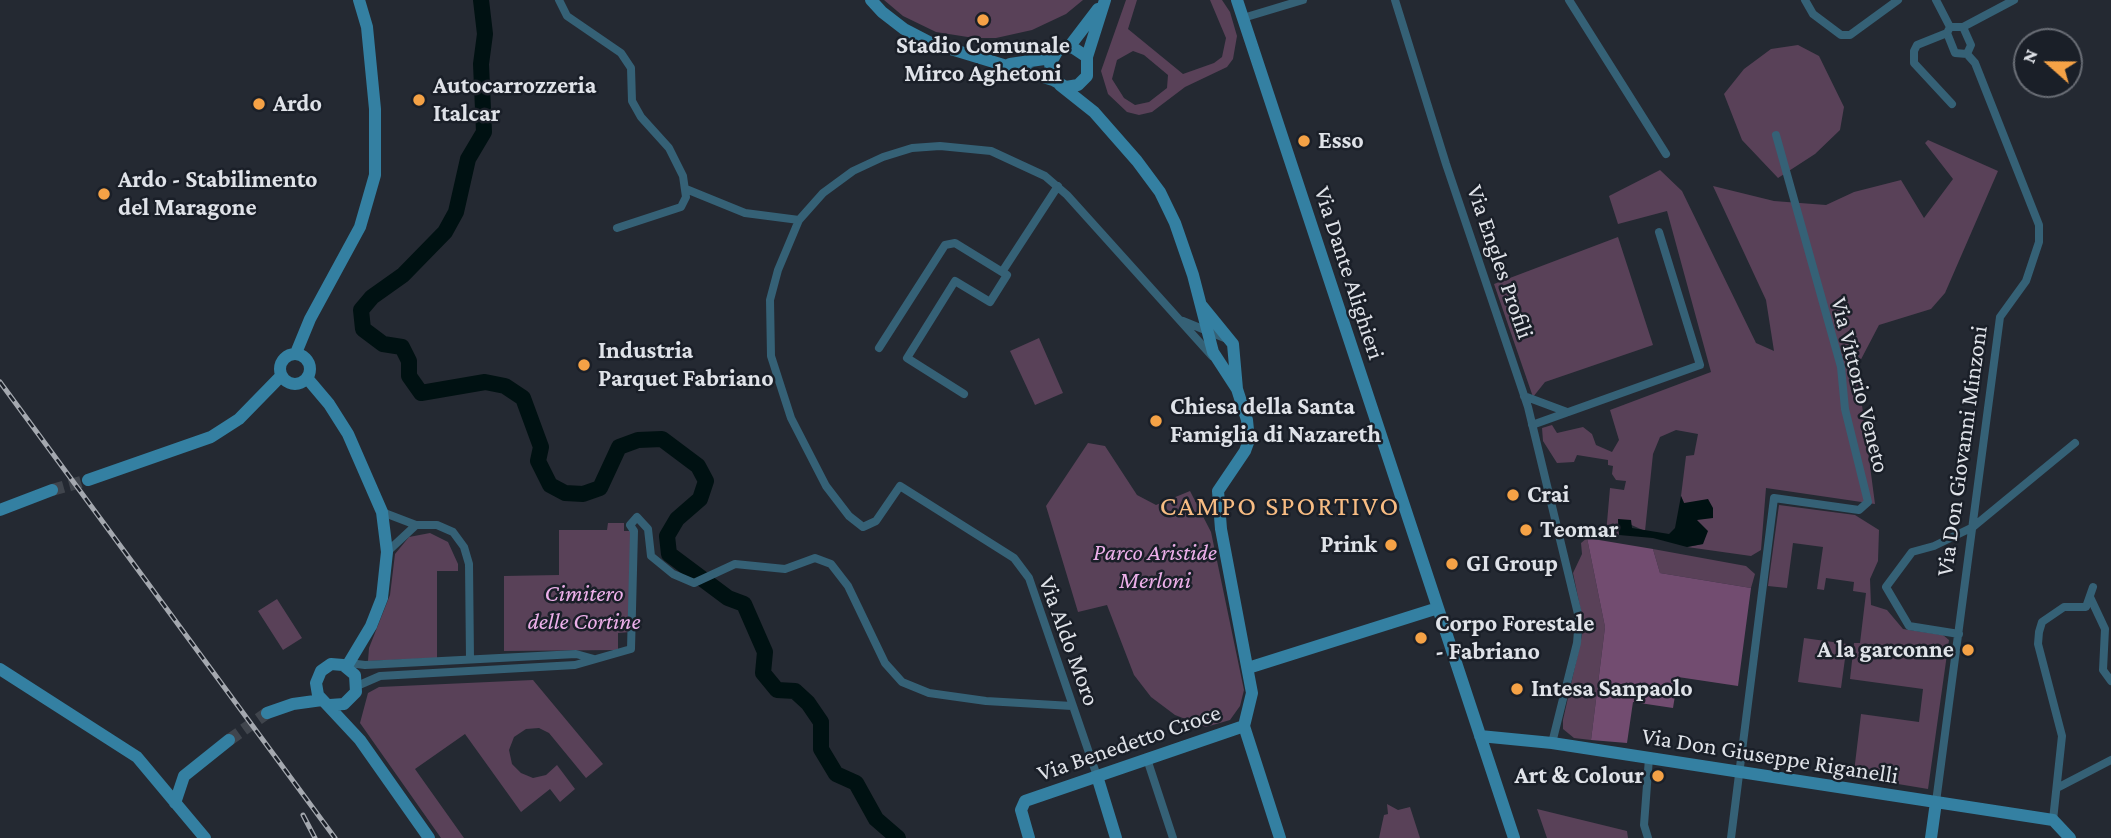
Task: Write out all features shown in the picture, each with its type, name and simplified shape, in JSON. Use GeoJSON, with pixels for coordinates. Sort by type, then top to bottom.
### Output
{"type":"FeatureCollection","features":[{"type":"Feature","properties":{"kind":"street"},"geometry":{"type":"LineString","coordinates":[[296,354],[310,319],[360,227],[375,175],[374,96],[367,27],[359,0]]}},
{"type":"Feature","properties":{"kind":"street"},"geometry":{"type":"LineString","coordinates":[[559,0],[567,16],[605,39],[621,53],[631,68],[632,101],[641,117],[679,163],[686,189],[681,206],[617,228]]}},
{"type":"Feature","properties":{"kind":"street"},"geometry":{"type":"LineString","coordinates":[[872,0],[881,12],[931,43],[1072,87],[1081,83],[1089,69],[1087,57],[1105,0]]}},
{"type":"Feature","properties":{"kind":"street"},"geometry":{"type":"LineString","coordinates":[[1069,47],[1105,0]]}},
{"type":"Feature","properties":{"kind":"street"},"geometry":{"type":"LineString","coordinates":[[1243,18],[1303,0]]}},
{"type":"Feature","properties":{"kind":"street","name":"Via Engles Profili"},"geometry":{"type":"LineString","coordinates":[[1395,0],[1446,164],[1524,396],[1579,618],[1577,643],[1552,743]]}},
{"type":"Feature","properties":{"kind":"street"},"geometry":{"type":"LineString","coordinates":[[1569,0],[1666,154]]}},
{"type":"Feature","properties":{"kind":"street"},"geometry":{"type":"LineString","coordinates":[[1805,0],[1827,27],[1842,35],[1850,34],[1898,0]]}},
{"type":"Feature","properties":{"kind":"street"},"geometry":{"type":"LineString","coordinates":[[1936,0],[1955,53],[1967,54]]}},
{"type":"Feature","properties":{"kind":"street"},"geometry":{"type":"LineString","coordinates":[[1952,104],[1914,63],[1917,45],[1948,30],[1963,27],[2014,0]]}},
{"type":"Feature","properties":{"kind":"street","name":"Via Dante Alighieri"},"geometry":{"type":"LineString","coordinates":[[1236,1],[1514,838]]}},
{"type":"Feature","properties":{"kind":"street","name":"Via Don Giovanni Minzoni"},"geometry":{"type":"LineString","coordinates":[[1931,838],[2000,317],[2026,281],[2039,242],[2039,225],[1975,63],[1967,54],[1971,45],[1963,27]]}},
{"type":"Feature","properties":{"kind":"street"},"geometry":{"type":"LineString","coordinates":[[1087,57],[1078,48],[1058,50],[1051,58],[1050,70],[1056,82],[1094,112],[1160,192],[1175,223],[1202,305],[1217,362],[1237,389]]}},
{"type":"Feature","properties":{"kind":"street"},"geometry":{"type":"LineString","coordinates":[[1006,65],[1051,58]]}},
{"type":"Feature","properties":{"kind":"street"},"geometry":{"type":"LineString","coordinates":[[1081,83],[1094,112]]}},
{"type":"Feature","properties":{"kind":"street","name":"Via Vittorio Veneto"},"geometry":{"type":"LineString","coordinates":[[1731,838],[1774,498],[1860,510],[1868,502],[1845,409],[1840,367],[1776,135]]}},
{"type":"Feature","properties":{"kind":"street","name":"Via Aldo Moro"},"geometry":{"type":"LineString","coordinates":[[1097,776],[1029,578],[1014,558],[900,486],[876,521],[863,527],[849,516],[826,486],[791,418],[771,356],[770,300],[778,270],[799,220],[823,193],[853,171],[883,157],[912,148],[940,146],[991,151],[1037,171],[1058,186],[1217,362]]}},
{"type":"Feature","properties":{"kind":"street"},"geometry":{"type":"LineString","coordinates":[[1002,272],[1058,186]]}},
{"type":"Feature","properties":{"kind":"street"},"geometry":{"type":"LineString","coordinates":[[686,189],[745,213],[799,220]]}},
{"type":"Feature","properties":{"kind":"street"},"geometry":{"type":"LineString","coordinates":[[1532,425],[1700,365],[1659,233]]}},
{"type":"Feature","properties":{"kind":"street"},"geometry":{"type":"LineString","coordinates":[[879,348],[949,242],[1007,275],[990,302],[956,281],[907,358],[964,394]]}},
{"type":"Feature","properties":{"kind":"street"},"geometry":{"type":"LineString","coordinates":[[1202,305],[1231,346],[1237,389],[1247,420],[1248,440],[1242,457],[1218,491],[1221,529],[1252,693],[1244,726],[1280,838]]}},
{"type":"Feature","properties":{"kind":"street","name":"Via Aldo Moro"},"geometry":{"type":"LineString","coordinates":[[1181,320],[1207,330],[1231,346]]}},
{"type":"Feature","properties":{"kind":"street"},"geometry":{"type":"LineString","coordinates":[[1217,362],[1227,363],[1231,346]]}},
{"type":"Feature","properties":{"kind":"street"},"geometry":{"type":"LineString","coordinates":[[88,480],[211,437],[239,419],[281,376],[281,362],[288,356],[296,354],[305,357],[310,365],[307,379]]}},
{"type":"Feature","properties":{"kind":"street"},"geometry":{"type":"LineString","coordinates":[[281,376],[294,384],[307,379]]}},
{"type":"Feature","properties":{"kind":"street"},"geometry":{"type":"LineString","coordinates":[[307,379],[329,404],[348,434],[382,512],[387,552],[377,613],[348,665]]}},
{"type":"Feature","properties":{"kind":"street"},"geometry":{"type":"LineString","coordinates":[[1524,396],[1568,412]]}},
{"type":"Feature","properties":{"kind":"street"},"geometry":{"type":"LineString","coordinates":[[1959,634],[1909,626],[1886,587],[1912,552],[1934,547],[1973,527],[2075,443]]}},
{"type":"Feature","properties":{"kind":"street"},"geometry":{"type":"LineString","coordinates":[[0,510],[52,490]]}},
{"type":"Feature","properties":{"kind":"street"},"geometry":{"type":"LineString","coordinates":[[382,512],[416,525],[437,525],[453,532],[464,547],[469,564],[470,659]]}},
{"type":"Feature","properties":{"kind":"street"},"geometry":{"type":"LineString","coordinates":[[357,686],[380,676],[575,665],[631,649],[632,520],[637,517],[648,529],[652,555],[673,574],[694,583],[708,574],[735,564],[785,569],[815,558],[831,564],[848,586],[885,663],[902,682],[929,693],[1072,706]]}},
{"type":"Feature","properties":{"kind":"street"},"geometry":{"type":"LineString","coordinates":[[387,552],[416,525]]}},
{"type":"Feature","properties":{"kind":"street"},"geometry":{"type":"LineString","coordinates":[[2070,838],[2053,820],[2059,787],[2062,736],[2038,644],[2039,632],[2042,622],[2051,613],[2064,607],[2086,607],[2093,587]]}},
{"type":"Feature","properties":{"kind":"street"},"geometry":{"type":"LineString","coordinates":[[2090,597],[2105,629],[2103,670],[2111,681]]}},
{"type":"Feature","properties":{"kind":"street"},"geometry":{"type":"LineString","coordinates":[[1248,668],[1438,608]]}},
{"type":"Feature","properties":{"kind":"street"},"geometry":{"type":"LineString","coordinates":[[429,838],[360,740],[326,702],[316,683],[320,671],[335,664],[365,666],[576,654],[597,659]]}},
{"type":"Feature","properties":{"kind":"street"},"geometry":{"type":"LineString","coordinates":[[348,665],[355,674],[357,686],[349,701],[349,716],[360,740]]}},
{"type":"Feature","properties":{"kind":"street"},"geometry":{"type":"LineString","coordinates":[[0,669],[137,757],[205,838]]}},
{"type":"Feature","properties":{"kind":"street"},"geometry":{"type":"LineString","coordinates":[[267,713],[293,705],[349,701]]}},
{"type":"Feature","properties":{"kind":"street","name":"Via Benedetto Croce"},"geometry":{"type":"LineString","coordinates":[[1029,838],[1021,810],[1022,803],[1244,726]]}},
{"type":"Feature","properties":{"kind":"street","name":"Via Don Giuseppe Riganelli"},"geometry":{"type":"LineString","coordinates":[[1480,736],[1552,743],[2053,820]]}},
{"type":"Feature","properties":{"kind":"street"},"geometry":{"type":"LineString","coordinates":[[175,803],[184,776],[229,740]]}},
{"type":"Feature","properties":{"kind":"street"},"geometry":{"type":"LineString","coordinates":[[1648,838],[1644,825],[1649,758]]}},
{"type":"Feature","properties":{"kind":"street"},"geometry":{"type":"LineString","coordinates":[[1147,759],[1173,838]]}},
{"type":"Feature","properties":{"kind":"street"},"geometry":{"type":"LineString","coordinates":[[2059,787],[2111,760]]}},
{"type":"Feature","properties":{"kind":"street"},"geometry":{"type":"LineString","coordinates":[[1097,776],[1115,838]]}},
{"type":"Feature","properties":{"kind":"green space","name":"Stadio Comunale Mirco Aghetoni"},"geometry":{"type":"Polygon","coordinates":[[[884,0],[1083,0],[1066,14],[1032,30],[996,38],[974,38],[936,32],[903,16],[884,0]]]}},
{"type":"Feature","properties":{"kind":"green space"},"geometry":{"type":"Polygon","coordinates":[[[1126,0],[1137,0],[1128,29],[1183,74],[1214,63],[1222,57],[1226,38],[1210,0],[1222,0],[1230,12],[1237,36],[1233,59],[1227,67],[1185,87],[1152,112],[1139,115],[1127,112],[1108,94],[1101,71],[1126,0]],[[1133,51],[1117,60],[1112,79],[1124,98],[1135,105],[1149,102],[1167,88],[1168,75],[1144,55],[1133,51]]]}},
{"type":"Feature","properties":{"kind":"green space"},"geometry":{"type":"Polygon","coordinates":[[[1798,45],[1819,56],[1844,107],[1840,130],[1815,154],[1778,178],[1742,140],[1724,94],[1744,69],[1771,49],[1798,45]]]}},
{"type":"Feature","properties":{"kind":"green space"},"geometry":{"type":"Polygon","coordinates":[[[1928,140],[1998,171],[1945,293],[1931,309],[1879,325],[1857,367],[1875,504],[1766,488],[1761,550],[1751,556],[1687,547],[1703,544],[1690,504],[1684,503],[1681,496],[1686,456],[1694,455],[1698,434],[1676,430],[1660,437],[1653,454],[1645,531],[1618,519],[1619,535],[1606,534],[1610,488],[1624,490],[1626,481],[1616,480],[1612,474],[1613,466],[1608,465],[1608,460],[1577,455],[1574,462],[1557,463],[1543,441],[1542,428],[1552,425],[1557,433],[1583,427],[1592,434],[1596,445],[1612,452],[1619,440],[1610,410],[1711,372],[1667,211],[1618,224],[1609,196],[1660,170],[1682,191],[1756,343],[1774,351],[1766,300],[1713,186],[1774,201],[1826,205],[1854,192],[1901,180],[1924,218],[1953,179],[1925,143],[1928,140]]]}},
{"type":"Feature","properties":{"kind":"green space"},"geometry":{"type":"Polygon","coordinates":[[[1618,237],[1653,345],[1545,382],[1533,397],[1494,284],[1618,237]]]}},
{"type":"Feature","properties":{"kind":"green space"},"geometry":{"type":"Polygon","coordinates":[[[1039,338],[1063,393],[1035,405],[1010,351],[1039,338]]]}},
{"type":"Feature","properties":{"kind":"green space","name":"Parco Aristide Merloni"},"geometry":{"type":"Polygon","coordinates":[[[1088,443],[1105,446],[1137,495],[1156,505],[1190,491],[1211,532],[1244,690],[1240,706],[1230,720],[1206,727],[1175,715],[1151,697],[1134,675],[1107,605],[1078,612],[1046,506],[1088,443]]]}},
{"type":"Feature","properties":{"kind":"green space"},"geometry":{"type":"Polygon","coordinates":[[[1779,505],[1855,515],[1879,530],[1878,561],[1870,579],[1871,605],[1887,610],[1903,629],[1943,635],[1949,640],[1928,789],[1862,778],[1854,772],[1861,714],[1919,722],[1923,689],[1850,679],[1854,643],[1860,643],[1866,593],[1853,591],[1854,582],[1826,578],[1824,590],[1817,589],[1823,547],[1793,543],[1787,588],[1768,586],[1779,505]]]}},
{"type":"Feature","properties":{"kind":"green space","name":"Cimitero delle Cortine"},"geometry":{"type":"Polygon","coordinates":[[[608,523],[624,523],[624,531],[630,531],[630,632],[618,633],[618,650],[504,651],[504,576],[559,575],[559,530],[607,530],[608,523]]]}},
{"type":"Feature","properties":{"kind":"green space"},"geometry":{"type":"Polygon","coordinates":[[[430,533],[448,542],[458,564],[458,571],[437,571],[437,658],[368,661],[369,648],[390,595],[395,554],[409,537],[430,533]]]}},
{"type":"Feature","properties":{"kind":"green space"},"geometry":{"type":"Polygon","coordinates":[[[1587,538],[1605,627],[1591,740],[1574,738],[1563,729],[1584,626],[1573,573],[1582,554],[1581,543],[1587,538]]]}},
{"type":"Feature","properties":{"kind":"green space"},"geometry":{"type":"Polygon","coordinates":[[[1653,549],[1746,566],[1755,574],[1751,588],[1660,573],[1653,549]]]}},
{"type":"Feature","properties":{"kind":"green space"},"geometry":{"type":"Polygon","coordinates":[[[277,599],[302,638],[283,650],[258,611],[277,599]]]}},
{"type":"Feature","properties":{"kind":"green space"},"geometry":{"type":"Polygon","coordinates":[[[1804,638],[1847,644],[1841,688],[1798,682],[1804,638]]]}},
{"type":"Feature","properties":{"kind":"green space"},"geometry":{"type":"Polygon","coordinates":[[[533,680],[603,764],[586,778],[549,733],[539,728],[526,729],[514,737],[509,750],[512,764],[521,773],[533,778],[546,775],[557,765],[575,789],[560,802],[550,789],[521,812],[465,734],[415,769],[464,838],[441,838],[360,723],[368,693],[379,687],[533,680]]]}},
{"type":"Feature","properties":{"kind":"green space"},"geometry":{"type":"Polygon","coordinates":[[[1387,804],[1398,810],[1410,807],[1420,838],[1379,838],[1384,815],[1388,814],[1387,804]]]}},
{"type":"Feature","properties":{"kind":"green space"},"geometry":{"type":"Polygon","coordinates":[[[1537,809],[1627,831],[1628,838],[1547,838],[1537,809]]]}},
{"type":"Feature","properties":{"kind":"shaded area"},"geometry":{"type":"Polygon","coordinates":[[[1681,496],[1684,503],[1708,499],[1713,508],[1713,518],[1697,520],[1708,531],[1703,544],[1687,547],[1653,538],[1619,535],[1618,519],[1631,520],[1632,528],[1669,534],[1675,528],[1681,496]]]}},
{"type":"Feature","properties":{"kind":"shaded area"},"geometry":{"type":"Polygon","coordinates":[[[1587,538],[1653,549],[1660,573],[1751,588],[1738,686],[1678,677],[1673,708],[1633,702],[1627,743],[1591,740],[1605,627],[1587,538]]]}},
{"type":"Feature","properties":{"kind":"waterway"},"geometry":{"type":"LineString","coordinates":[[481,0],[485,34],[481,64],[484,132],[468,159],[456,212],[445,232],[403,275],[372,297],[361,310],[363,329],[383,344],[402,347],[409,361],[409,376],[421,393],[485,382],[505,386],[523,398],[541,447],[538,461],[550,485],[565,493],[583,494],[600,488],[619,447],[638,440],[662,439],[698,466],[706,481],[700,499],[677,519],[667,536],[669,554],[728,598],[744,604],[765,652],[763,673],[777,690],[795,691],[808,703],[821,722],[821,749],[836,774],[856,783],[876,819],[898,838]]}},
{"type":"Feature","properties":{"kind":"tunnel"},"geometry":{"type":"LineString","coordinates":[[52,490],[88,480]]}},
{"type":"Feature","properties":{"kind":"tunnel"},"geometry":{"type":"LineString","coordinates":[[229,740],[267,713]]}},
{"type":"Feature","properties":{"kind":"railway"},"geometry":{"type":"LineString","coordinates":[[0,382],[335,838]]}},
{"type":"Feature","properties":{"kind":"railway"},"geometry":{"type":"LineString","coordinates":[[303,815],[315,838]]}},
{"type":"Feature","properties":{"kind":"place","name":"Stadio Comunale Mirco Aghetoni"},"geometry":{"type":"Point","coordinates":[983,20]}},
{"type":"Feature","properties":{"kind":"place","name":"Autocarrozzeria Italcar"},"geometry":{"type":"Point","coordinates":[419,100]}},
{"type":"Feature","properties":{"kind":"place","name":"Ardo"},"geometry":{"type":"Point","coordinates":[259,104]}},
{"type":"Feature","properties":{"kind":"place","name":"Esso"},"geometry":{"type":"Point","coordinates":[1304,141]}},
{"type":"Feature","properties":{"kind":"place","name":"Ardo - Stabilimento del Maragone"},"geometry":{"type":"Point","coordinates":[104,194]}},
{"type":"Feature","properties":{"kind":"place","name":"Industria Parquet Fabriano"},"geometry":{"type":"Point","coordinates":[584,365]}},
{"type":"Feature","properties":{"kind":"place","name":"Chiesa della Santa Famiglia di Nazareth"},"geometry":{"type":"Point","coordinates":[1156,421]}},
{"type":"Feature","properties":{"kind":"place","name":"Crai"},"geometry":{"type":"Point","coordinates":[1513,495]}},
{"type":"Feature","properties":{"kind":"place","name":"Teomar"},"geometry":{"type":"Point","coordinates":[1526,530]}},
{"type":"Feature","properties":{"kind":"place","name":"Prink"},"geometry":{"type":"Point","coordinates":[1391,545]}},
{"type":"Feature","properties":{"kind":"place","name":"GI Group"},"geometry":{"type":"Point","coordinates":[1452,564]}},
{"type":"Feature","properties":{"kind":"place","name":"Corpo Forestale - Fabriano"},"geometry":{"type":"Point","coordinates":[1421,638]}},
{"type":"Feature","properties":{"kind":"place","name":"A la garconne"},"geometry":{"type":"Point","coordinates":[1968,650]}},
{"type":"Feature","properties":{"kind":"place","name":"Intesa Sanpaolo"},"geometry":{"type":"Point","coordinates":[1517,689]}},
{"type":"Feature","properties":{"kind":"place","name":"Art & Colour"},"geometry":{"type":"Point","coordinates":[1658,776]}},
{"type":"Feature","properties":{"kind":"district","name":"CAMPO SPORTIVO"},"geometry":{"type":"Point","coordinates":[1280,506]}}]}
